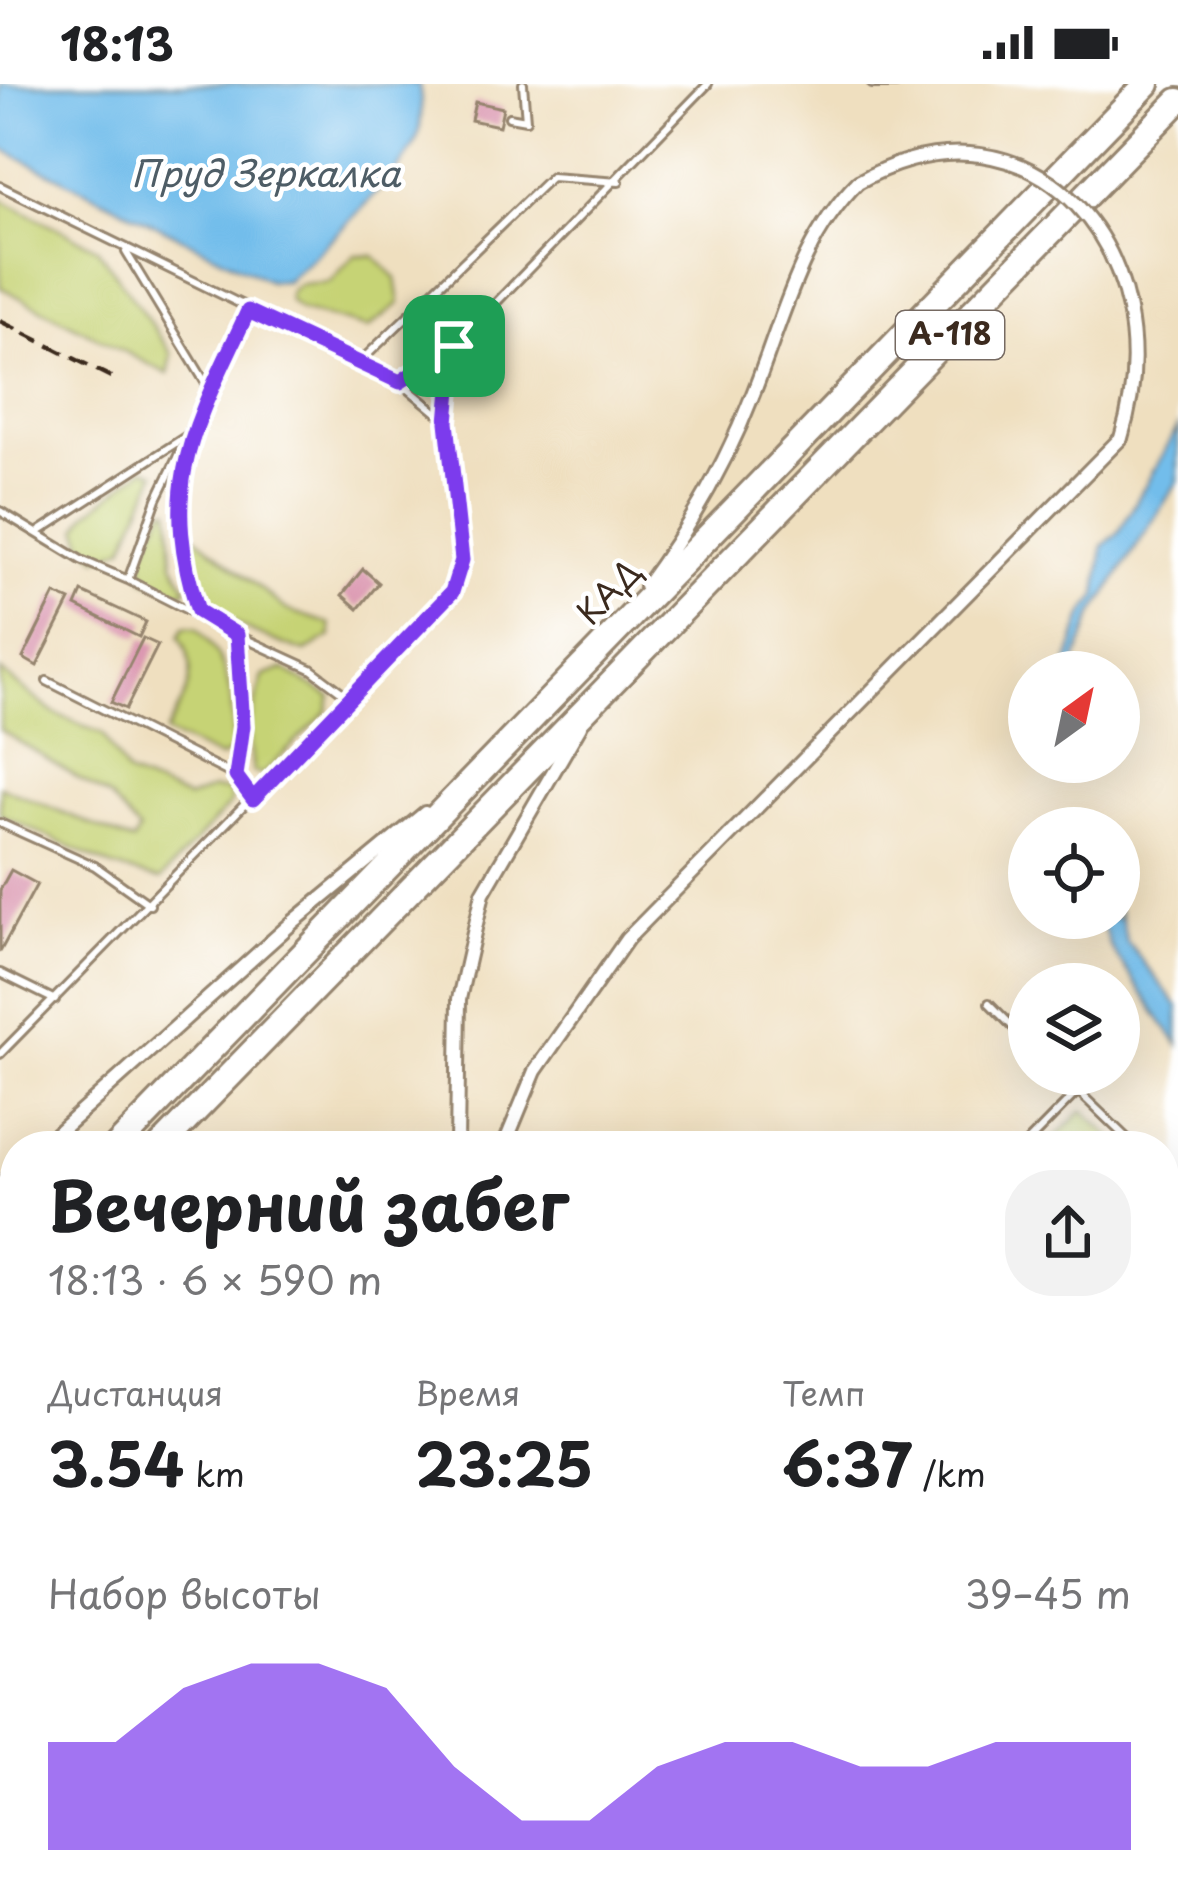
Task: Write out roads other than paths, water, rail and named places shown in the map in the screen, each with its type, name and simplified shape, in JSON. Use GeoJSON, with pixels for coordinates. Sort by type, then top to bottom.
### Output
{"type":"FeatureCollection","features":[{"type":"Feature","properties":{"kind":"highway","name":"КАД"},"geometry":{"type":"LineString","coordinates":[[132,1131],[1147,84]]}},
{"type":"Feature","properties":{"kind":"highway","name":"КАД"},"geometry":{"type":"LineString","coordinates":[[176,1131],[1178,100]]}},
{"type":"Feature","properties":{"kind":"street"},"geometry":{"type":"LineString","coordinates":[[602,646],[700,510],[753,394],[815,230],[858,182],[925,147],[1007,143]]}},
{"type":"Feature","properties":{"kind":"street"},"geometry":{"type":"LineString","coordinates":[[1046,154],[1079,171],[1108,196]]}},
{"type":"Feature","properties":{"kind":"street"},"geometry":{"type":"LineString","coordinates":[[510,1131],[536,1071],[627,939],[1121,438],[1147,392]]}},
{"type":"Feature","properties":{"kind":"street"},"geometry":{"type":"LineString","coordinates":[[457,1131],[459,999],[483,893],[594,699]]}},
{"type":"Feature","properties":{"kind":"street"},"geometry":{"type":"LineString","coordinates":[[61,1131],[292,923],[509,743]]}},
{"type":"Feature","properties":{"kind":"lane"},"geometry":{"type":"LineString","coordinates":[[509,117],[526,120],[523,84]]}},
{"type":"Feature","properties":{"kind":"lane"},"geometry":{"type":"LineString","coordinates":[[400,382],[454,346],[619,182],[709,84]]}},
{"type":"Feature","properties":{"kind":"lane"},"geometry":{"type":"LineString","coordinates":[[872,84],[896,84]]}},
{"type":"Feature","properties":{"kind":"lane"},"geometry":{"type":"LineString","coordinates":[[361,361],[551,177],[619,182]]}},
{"type":"Feature","properties":{"kind":"lane"},"geometry":{"type":"LineString","coordinates":[[0,186],[248,311],[361,361],[400,382],[447,422]]}},
{"type":"Feature","properties":{"kind":"lane"},"geometry":{"type":"LineString","coordinates":[[124,248],[211,392]]}},
{"type":"Feature","properties":{"kind":"lane"},"geometry":{"type":"LineString","coordinates":[[128,580],[158,499],[248,311]]}},
{"type":"Feature","properties":{"kind":"lane"},"geometry":{"type":"LineString","coordinates":[[0,1054],[452,592],[462,560],[447,422],[454,346]]}},
{"type":"Feature","properties":{"kind":"lane"},"geometry":{"type":"LineString","coordinates":[[40,531],[190,434]]}},
{"type":"Feature","properties":{"kind":"lane"},"geometry":{"type":"LineString","coordinates":[[190,434],[180,478],[182,561],[198,611]]}},
{"type":"Feature","properties":{"kind":"lane"},"geometry":{"type":"LineString","coordinates":[[0,511],[81,560],[198,611],[311,670],[351,699]]}},
{"type":"Feature","properties":{"kind":"lane"},"geometry":{"type":"LineString","coordinates":[[236,776],[243,726],[237,635]]}},
{"type":"Feature","properties":{"kind":"lane"},"geometry":{"type":"LineString","coordinates":[[47,681],[236,776],[253,799]]}},
{"type":"Feature","properties":{"kind":"lane"},"geometry":{"type":"LineString","coordinates":[[0,823],[94,866],[150,905]]}},
{"type":"Feature","properties":{"kind":"lane"},"geometry":{"type":"LineString","coordinates":[[0,974],[55,1000]]}},
{"type":"Feature","properties":{"kind":"lane"},"geometry":{"type":"LineString","coordinates":[[988,1003],[1008,1023]]}},
{"type":"Feature","properties":{"kind":"lane"},"geometry":{"type":"LineString","coordinates":[[1039,1131],[1074,1095]]}},
{"type":"Feature","properties":{"kind":"lane"},"geometry":{"type":"LineString","coordinates":[[1082,1095],[1119,1131]]}},
{"type":"Feature","properties":{"kind":"water","name":"Пруд Зеркалка"},"geometry":{"type":"Polygon","coordinates":[[[0,84],[419,84],[421,120],[409,154],[378,191],[286,281],[269,281],[0,148],[0,84]]]}},
{"type":"Feature","properties":{"kind":"water"},"geometry":{"type":"Polygon","coordinates":[[[1178,427],[1178,481],[1093,615],[1080,651],[1072,651],[1083,616],[1097,596],[1103,546],[1119,532],[1178,427]]]}},
{"type":"Feature","properties":{"kind":"water"},"geometry":{"type":"Polygon","coordinates":[[[1108,939],[1126,939],[1178,1007],[1178,1045],[1140,990],[1140,963],[1121,963],[1108,939]]]}},
{"type":"Feature","properties":{"kind":"railway"},"geometry":{"type":"LineString","coordinates":[[0,321],[111,377]]}}]}
